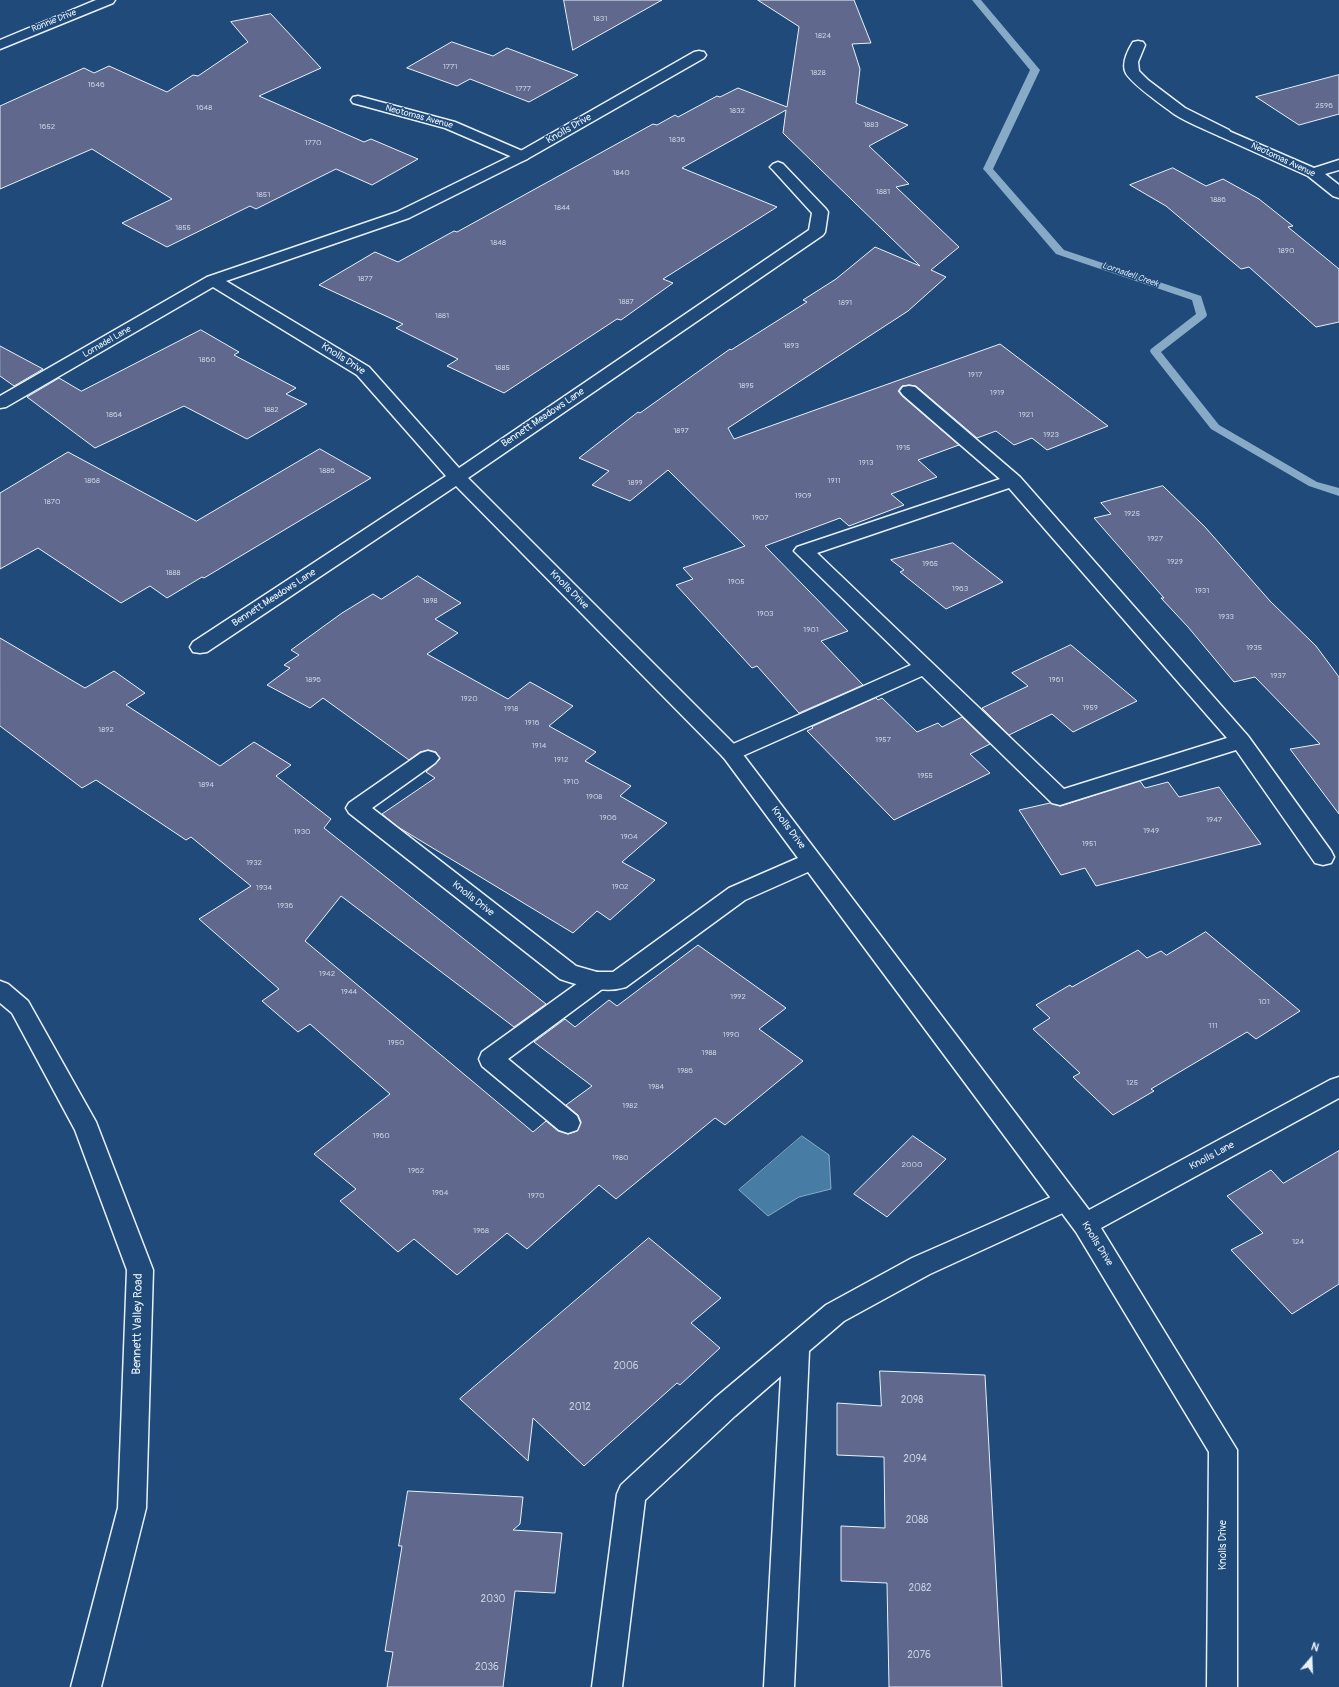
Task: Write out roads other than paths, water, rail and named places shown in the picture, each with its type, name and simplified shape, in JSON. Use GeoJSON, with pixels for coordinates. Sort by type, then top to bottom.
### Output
{"type":"FeatureCollection","features":[{"type":"Feature","properties":{"kind":"street","name":"Ronnie Drive"},"geometry":{"type":"LineString","coordinates":[[0,45],[108,0]]}},
{"type":"Feature","properties":{"kind":"street"},"geometry":{"type":"LineString","coordinates":[[7,28],[21,35]]}},
{"type":"Feature","properties":{"kind":"street","name":"Neotomas Avenue"},"geometry":{"type":"LineString","coordinates":[[1138,45],[1131,62],[1132,72],[1143,83],[1180,111],[1224,133],[1313,173],[1339,193]]}},
{"type":"Feature","properties":{"kind":"street","name":"Knolls Drive"},"geometry":{"type":"LineString","coordinates":[[213,280],[403,215],[522,156],[699,56]]}},
{"type":"Feature","properties":{"kind":"street","name":"Neotomas Avenue"},"geometry":{"type":"LineString","coordinates":[[358,100],[450,125],[522,156]]}},
{"type":"Feature","properties":{"kind":"street"},"geometry":{"type":"LineString","coordinates":[[1313,173],[1339,165]]}},
{"type":"Feature","properties":{"kind":"street","name":"Bennett Meadows Lane"},"geometry":{"type":"LineString","coordinates":[[200,647],[457,477],[817,232],[820,212],[778,167]]}},
{"type":"Feature","properties":{"kind":"street","name":"Knolls Drive"},"geometry":{"type":"LineString","coordinates":[[213,280],[363,371],[457,477],[731,753],[1085,1224],[1223,1450],[1222,1687]]}},
{"type":"Feature","properties":{"kind":"street","name":"Lornadel Lane"},"geometry":{"type":"LineString","coordinates":[[0,403],[213,280]]}},
{"type":"Feature","properties":{"kind":"street"},"geometry":{"type":"LineString","coordinates":[[909,391],[1013,481],[1241,741],[1323,857]]}},
{"type":"Feature","properties":{"kind":"street"},"geometry":{"type":"LineString","coordinates":[[1013,481],[804,551],[1060,798],[1241,741]]}},
{"type":"Feature","properties":{"kind":"street"},"geometry":{"type":"LineString","coordinates":[[731,753],[925,667]]}},
{"type":"Feature","properties":{"kind":"street","name":"Knolls Drive"},"geometry":{"type":"LineString","coordinates":[[428,758],[357,808],[568,973],[597,981],[618,981],[737,894],[812,861]]}},
{"type":"Feature","properties":{"kind":"street"},"geometry":{"type":"LineString","coordinates":[[568,1123],[491,1059],[597,981]]}},
{"type":"Feature","properties":{"kind":"street","name":"Bennett Valley Road"},"geometry":{"type":"LineString","coordinates":[[0,990],[20,1007],[88,1129],[140,1270],[132,1508],[86,1687]]}},
{"type":"Feature","properties":{"kind":"street","name":"Knolls Lane"},"geometry":{"type":"LineString","coordinates":[[1085,1224],[1339,1087]]}},
{"type":"Feature","properties":{"kind":"street"},"geometry":{"type":"LineString","coordinates":[[607,1687],[631,1494],[725,1407],[835,1313],[921,1266],[1067,1200]]}},
{"type":"Feature","properties":{"kind":"street"},"geometry":{"type":"LineString","coordinates":[[779,1687],[796,1346]]}},
{"type":"Feature","properties":{"kind":"water"},"geometry":{"type":"Polygon","coordinates":[[[802,1136],[829,1155],[831,1189],[799,1197],[768,1216],[739,1190],[802,1136]]]}},
{"type":"Feature","properties":{"kind":"waterway","name":"Lornadell Creek"},"geometry":{"type":"LineString","coordinates":[[976,0],[1035,70],[988,169],[1060,252],[1197,298],[1202,315],[1155,351],[1215,427],[1313,484],[1339,492]]}}]}
